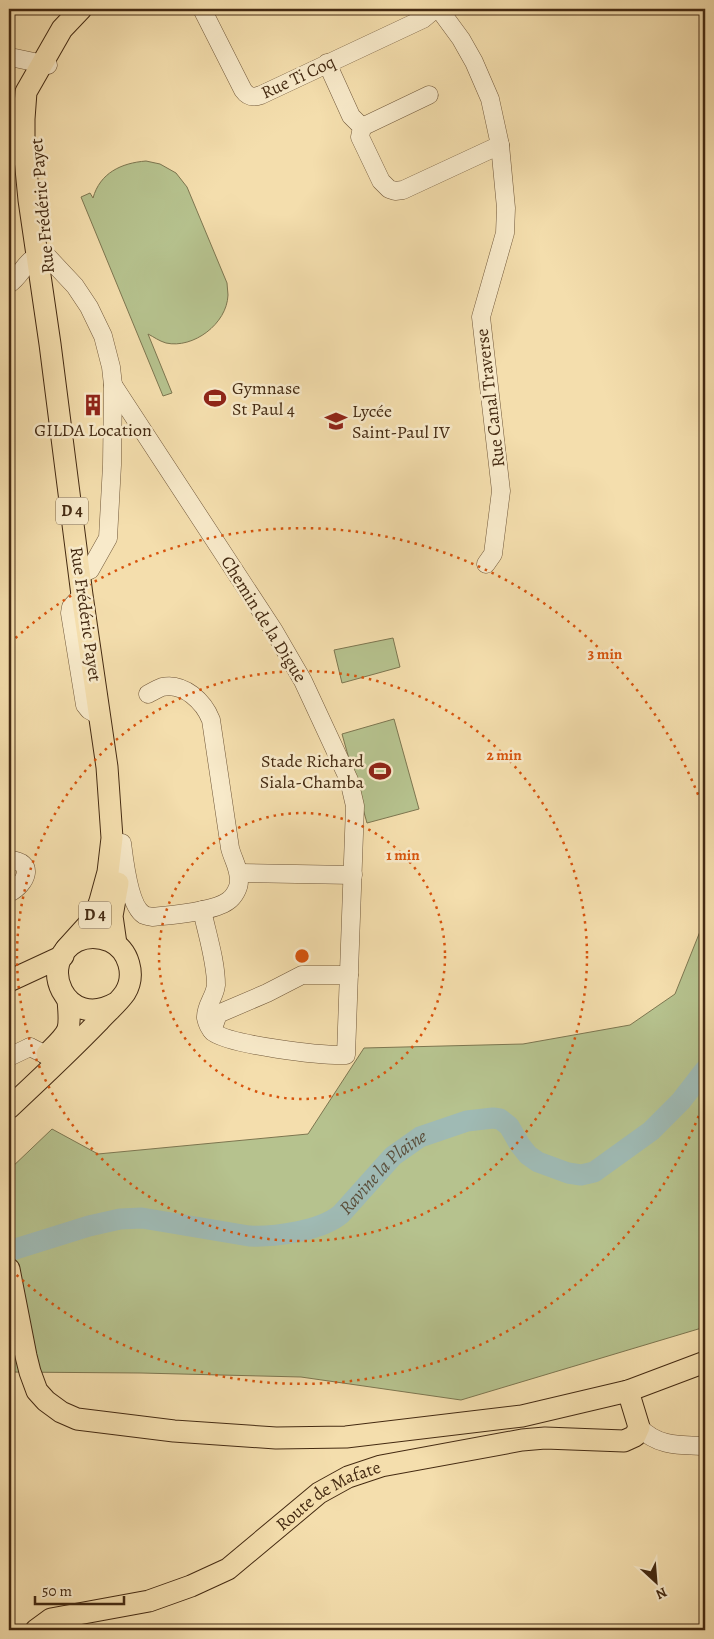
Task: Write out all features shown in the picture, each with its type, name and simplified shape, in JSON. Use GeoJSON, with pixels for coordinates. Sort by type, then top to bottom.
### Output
{"type":"FeatureCollection","features":[{"type":"Feature","properties":{"kind":"main road","name":"D 4"},"geometry":{"type":"LineString","coordinates":[[45,64],[62,29],[81,9]]}},
{"type":"Feature","properties":{"kind":"main road","name":"D 4"},"geometry":{"type":"LineString","coordinates":[[45,64],[89,9]]}},
{"type":"Feature","properties":{"kind":"main road","name":"Rue Frédéric Payet"},"geometry":{"type":"LineString","coordinates":[[45,64],[37,91],[35,119],[41,255],[85,572],[119,788],[122,843],[112,916],[116,944]]}},
{"type":"Feature","properties":{"kind":"main road","name":"Rue Frédéric Payet"},"geometry":{"type":"LineString","coordinates":[[64,952],[94,918],[108,872],[112,830],[107,767],[82,595],[85,572]]}},
{"type":"Feature","properties":{"kind":"main road"},"geometry":{"type":"LineString","coordinates":[[9,1090],[38,1046],[65,1036],[69,1029],[64,994],[57,974],[64,952],[77,941],[90,937],[104,938],[116,944],[125,954],[130,967],[130,980],[125,993],[71,1050],[9,1108]]}},
{"type":"Feature","properties":{"kind":"main road","name":"D 4"},"geometry":{"type":"LineString","coordinates":[[9,982],[64,952]]}},
{"type":"Feature","properties":{"kind":"main road","name":"D 4"},"geometry":{"type":"LineString","coordinates":[[9,982],[36,978],[51,982],[64,994]]}},
{"type":"Feature","properties":{"kind":"main road"},"geometry":{"type":"LineString","coordinates":[[64,994],[78,1008],[91,1010],[108,1008],[116,1003]]}},
{"type":"Feature","properties":{"kind":"main road"},"geometry":{"type":"LineString","coordinates":[[9,1269],[30,1372],[37,1390],[46,1401],[61,1412],[77,1419],[174,1432],[258,1436],[346,1437],[522,1416],[628,1391],[705,1362]]}},
{"type":"Feature","properties":{"kind":"main road"},"geometry":{"type":"LineString","coordinates":[[628,1391],[639,1427]]}},
{"type":"Feature","properties":{"kind":"main road","name":"Route de Mafate"},"geometry":{"type":"LineString","coordinates":[[36,1630],[51,1619],[149,1601],[191,1586],[228,1569],[318,1493],[348,1477],[380,1466],[522,1440],[545,1438],[624,1441],[635,1436],[639,1427]]}},
{"type":"Feature","properties":{"kind":"street","name":"Rue Ti Coq"},"geometry":{"type":"LineString","coordinates":[[202,9],[243,90],[248,96],[261,95],[423,19],[435,9]]}},
{"type":"Feature","properties":{"kind":"street","name":"Rue Canal Traverse"},"geometry":{"type":"LineString","coordinates":[[439,9],[474,62],[490,99],[500,144],[506,208],[505,233],[481,317],[501,490],[493,554],[486,564]]}},
{"type":"Feature","properties":{"kind":"street"},"geometry":{"type":"LineString","coordinates":[[9,59],[14,58],[45,64]]}},
{"type":"Feature","properties":{"kind":"street"},"geometry":{"type":"LineString","coordinates":[[327,63],[351,116],[362,127]]}},
{"type":"Feature","properties":{"kind":"street"},"geometry":{"type":"LineString","coordinates":[[362,127],[429,95]]}},
{"type":"Feature","properties":{"kind":"street"},"geometry":{"type":"LineString","coordinates":[[362,127],[360,137],[381,181],[385,186],[395,191],[403,190],[500,144]]}},
{"type":"Feature","properties":{"kind":"street"},"geometry":{"type":"LineString","coordinates":[[9,284],[16,279],[29,262],[41,255]]}},
{"type":"Feature","properties":{"kind":"street","name":"Chemin de la Digue"},"geometry":{"type":"LineString","coordinates":[[41,255],[75,286],[96,320],[108,352],[113,385],[112,473],[108,538],[85,572]]}},
{"type":"Feature","properties":{"kind":"street"},"geometry":{"type":"LineString","coordinates":[[45,282],[62,281],[75,286]]}},
{"type":"Feature","properties":{"kind":"street","name":"Chemin de la Digue"},"geometry":{"type":"LineString","coordinates":[[113,385],[274,631],[303,680],[349,780],[355,806],[346,1055],[330,1056],[256,1045],[223,1037],[212,1031],[206,1018],[213,1012]]}},
{"type":"Feature","properties":{"kind":"street"},"geometry":{"type":"LineString","coordinates":[[122,843],[126,872],[132,893],[144,915],[152,917],[213,908],[229,901],[239,884],[238,866],[230,848],[211,720],[208,713],[197,699],[182,689],[172,686],[162,687],[148,694]]}},
{"type":"Feature","properties":{"kind":"street"},"geometry":{"type":"LineString","coordinates":[[9,860],[14,860],[23,865],[27,875],[23,882],[9,892]]}},
{"type":"Feature","properties":{"kind":"street"},"geometry":{"type":"LineString","coordinates":[[239,873],[353,875]]}},
{"type":"Feature","properties":{"kind":"street"},"geometry":{"type":"LineString","coordinates":[[202,910],[216,975],[213,1012],[302,975],[349,974]]}},
{"type":"Feature","properties":{"kind":"street"},"geometry":{"type":"LineString","coordinates":[[9,1057],[38,1046],[71,1050]]}},
{"type":"Feature","properties":{"kind":"street"},"geometry":{"type":"LineString","coordinates":[[639,1427],[658,1442],[705,1446]]}},
{"type":"Feature","properties":{"kind":"green space"},"geometry":{"type":"Polygon","coordinates":[[[146,161],[160,164],[176,173],[187,187],[227,283],[228,294],[222,316],[215,325],[197,338],[176,344],[166,343],[148,334],[172,393],[163,396],[81,197],[90,193],[93,198],[96,189],[106,176],[120,167],[146,161]]]}},
{"type":"Feature","properties":{"kind":"green space"},"geometry":{"type":"Polygon","coordinates":[[[393,638],[400,667],[342,683],[334,650],[393,638]]]}},
{"type":"Feature","properties":{"kind":"green space","name":"Stade Richard Siala-Chamba"},"geometry":{"type":"Polygon","coordinates":[[[394,719],[419,809],[367,823],[342,734],[394,719]]]}},
{"type":"Feature","properties":{"kind":"green space"},"geometry":{"type":"Polygon","coordinates":[[[705,919],[705,1327],[461,1400],[301,1377],[9,1372],[9,1170],[52,1129],[98,1154],[308,1134],[364,1048],[523,1044],[630,1025],[675,994],[705,919]]]}},
{"type":"Feature","properties":{"kind":"waterway","name":"Ravine la Plaine"},"geometry":{"type":"LineString","coordinates":[[9,1251],[89,1226],[120,1219],[142,1218],[249,1236],[284,1234],[310,1229],[322,1225],[341,1214],[393,1156],[420,1137],[467,1121],[500,1119],[509,1126],[528,1155],[538,1162],[568,1173],[581,1175],[594,1172],[651,1131],[681,1101],[705,1070]]}},
{"type":"Feature","properties":{"kind":"place","name":"Gymnase St Paul 4"},"geometry":{"type":"Point","coordinates":[215,398]}},
{"type":"Feature","properties":{"kind":"place","name":"GILDA Location"},"geometry":{"type":"Point","coordinates":[93,405]}},
{"type":"Feature","properties":{"kind":"place","name":"Lycée Saint-Paul IV"},"geometry":{"type":"Point","coordinates":[336,421]}},
{"type":"Feature","properties":{"kind":"place","name":"Stade Richard Siala-Chamba"},"geometry":{"type":"Point","coordinates":[380,771]}}]}
